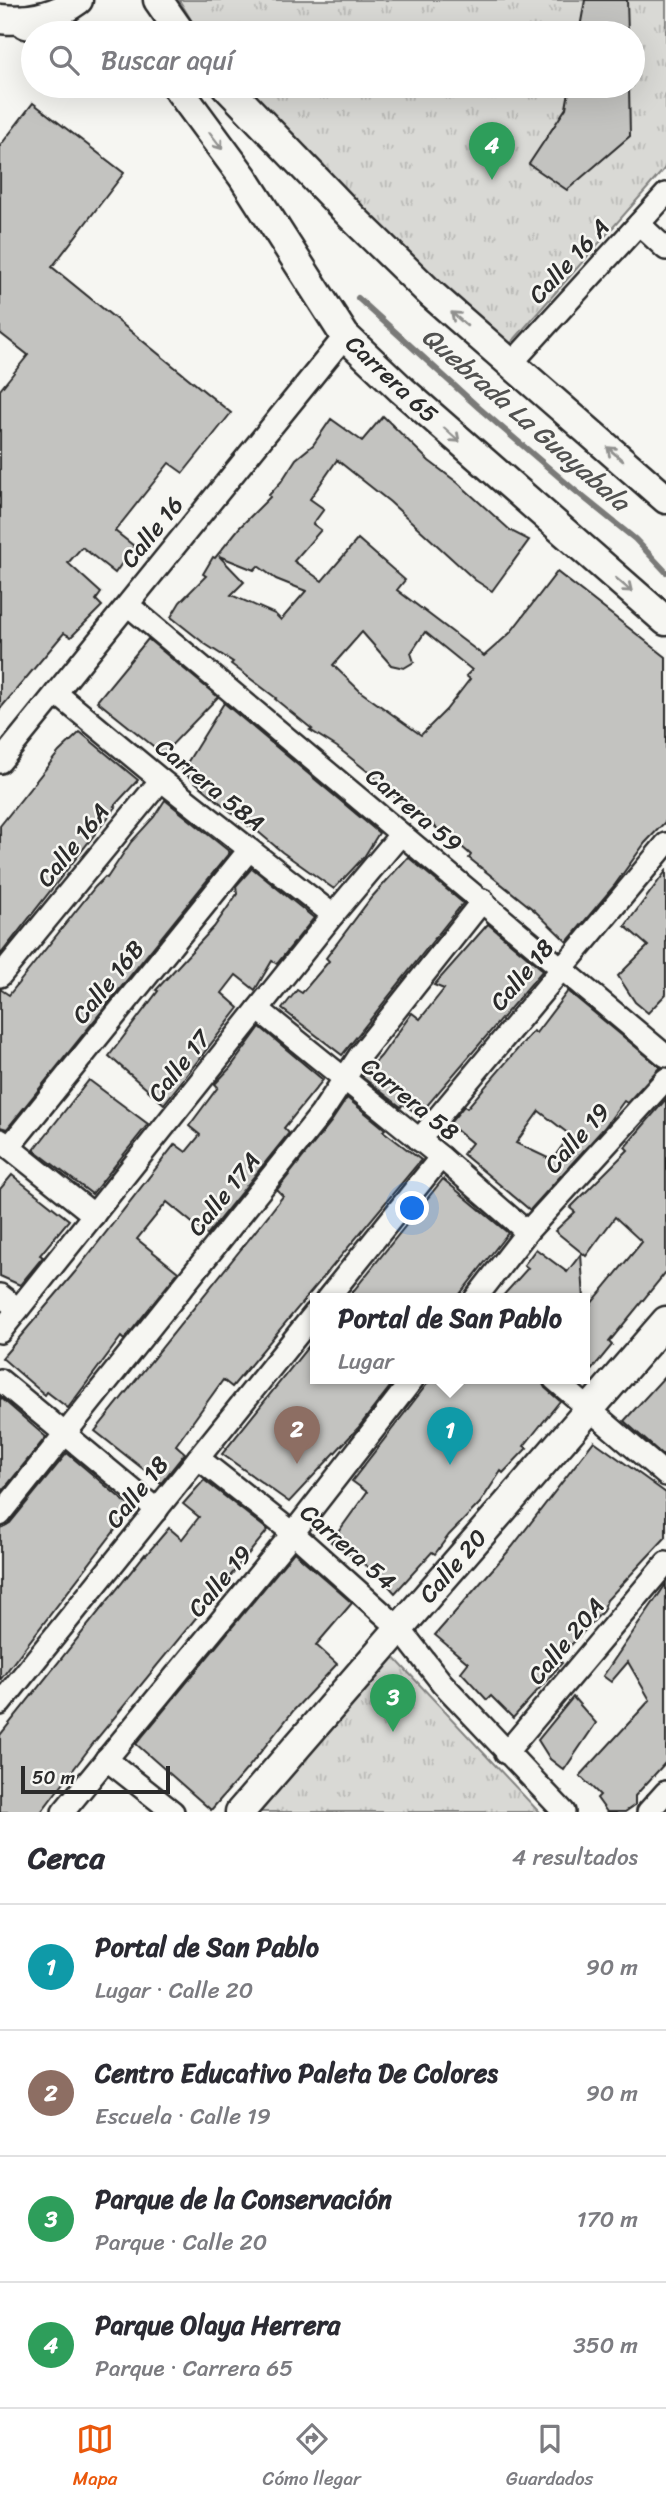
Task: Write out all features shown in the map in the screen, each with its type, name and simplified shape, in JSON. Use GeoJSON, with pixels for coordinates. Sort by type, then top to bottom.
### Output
{"type":"FeatureCollection","features":[{"type":"Feature","properties":{"kind":"main road"},"geometry":{"type":"LineString","coordinates":[[6,20],[41,18],[67,8],[78,0]]}},
{"type":"Feature","properties":{"kind":"main road"},"geometry":{"type":"LineString","coordinates":[[158,0],[173,21]]}},
{"type":"Feature","properties":{"kind":"main road","name":"Carrera 65"},"geometry":{"type":"LineString","coordinates":[[185,98],[243,177],[345,336],[411,399],[666,621]]}},
{"type":"Feature","properties":{"kind":"main road"},"geometry":{"type":"LineString","coordinates":[[238,98],[353,218],[430,293],[666,499]]}},
{"type":"Feature","properties":{"kind":"main road","name":"Calle 20"},"geometry":{"type":"LineString","coordinates":[[240,1812],[666,1321]]}},
{"type":"Feature","properties":{"kind":"street","name":"Calle 16 A"},"geometry":{"type":"LineString","coordinates":[[511,364],[666,194]]}},
{"type":"Feature","properties":{"kind":"street"},"geometry":{"type":"LineString","coordinates":[[639,224],[666,249]]}},
{"type":"Feature","properties":{"kind":"street","name":"Calle 16"},"geometry":{"type":"LineString","coordinates":[[0,762],[345,336]]}},
{"type":"Feature","properties":{"kind":"street","name":"Carrera 59"},"geometry":{"type":"LineString","coordinates":[[128,604],[666,1056]]}},
{"type":"Feature","properties":{"kind":"street","name":"Carrera 58A"},"geometry":{"type":"LineString","coordinates":[[56,693],[161,780],[333,915]]}},
{"type":"Feature","properties":{"kind":"street","name":"Calle 16A"},"geometry":{"type":"LineString","coordinates":[[0,975],[161,780]]}},
{"type":"Feature","properties":{"kind":"street","name":"Calle 17"},"geometry":{"type":"LineString","coordinates":[[0,1332],[333,915],[401,834]]}},
{"type":"Feature","properties":{"kind":"street","name":"Calle 18"},"geometry":{"type":"LineString","coordinates":[[419,1140],[666,844]]}},
{"type":"Feature","properties":{"kind":"street","name":"Calle 16B"},"geometry":{"type":"LineString","coordinates":[[4,1143],[249,850]]}},
{"type":"Feature","properties":{"kind":"street","name":"Calle 17A"},"geometry":{"type":"LineString","coordinates":[[0,1515],[321,1114],[360,1055],[483,900]]}},
{"type":"Feature","properties":{"kind":"street","name":"Carrera 58"},"geometry":{"type":"LineString","coordinates":[[258,1009],[441,1157],[527,1232]]}},
{"type":"Feature","properties":{"kind":"street","name":"Calle 19"},"geometry":{"type":"LineString","coordinates":[[480,1293],[527,1232],[666,1079]]}},
{"type":"Feature","properties":{"kind":"street"},"geometry":{"type":"LineString","coordinates":[[4,1143],[94,1215]]}},
{"type":"Feature","properties":{"kind":"street"},"geometry":{"type":"LineString","coordinates":[[332,1293],[441,1157]]}},
{"type":"Feature","properties":{"kind":"street"},"geometry":{"type":"LineString","coordinates":[[0,1295],[18,1309]]}},
{"type":"Feature","properties":{"kind":"street","name":"Calle 18"},"geometry":{"type":"LineString","coordinates":[[0,1704],[310,1319]]}},
{"type":"Feature","properties":{"kind":"street"},"geometry":{"type":"LineString","coordinates":[[0,1380],[157,1510]]}},
{"type":"Feature","properties":{"kind":"street","name":"Calle 19"},"geometry":{"type":"LineString","coordinates":[[62,1812],[293,1533],[409,1384]]}},
{"type":"Feature","properties":{"kind":"street"},"geometry":{"type":"LineString","coordinates":[[560,1384],[666,1475]]}},
{"type":"Feature","properties":{"kind":"street","name":"Carrera 54"},"geometry":{"type":"LineString","coordinates":[[198,1458],[293,1533],[399,1628],[442,1683],[564,1812]]}},
{"type":"Feature","properties":{"kind":"street","name":"Calle 20A"},"geometry":{"type":"LineString","coordinates":[[506,1753],[666,1563]]}},
{"type":"Feature","properties":{"kind":"street"},"geometry":{"type":"LineString","coordinates":[[106,1759],[173,1812]]}},
{"type":"Feature","properties":{"kind":"street"},"geometry":{"type":"LineString","coordinates":[[648,1812],[666,1792]]}},
{"type":"Feature","properties":{"kind":"green space"},"geometry":{"type":"Polygon","coordinates":[[[179,0],[666,0],[666,167],[505,350],[360,213],[256,98],[645,98],[645,21],[192,21],[179,0]]]}},
{"type":"Feature","properties":{"kind":"green space"},"geometry":{"type":"Polygon","coordinates":[[[390,1653],[539,1812],[254,1812],[390,1653]]]}},
{"type":"Feature","properties":{"kind":"building"},"geometry":{"type":"Polygon","coordinates":[[[585,0],[627,0],[628,21],[581,21],[585,0]]]}},
{"type":"Feature","properties":{"kind":"building"},"geometry":{"type":"Polygon","coordinates":[[[568,98],[629,98],[630,136],[567,190],[529,164],[566,108],[568,98]]]}},
{"type":"Feature","properties":{"kind":"building"},"geometry":{"type":"Polygon","coordinates":[[[33,103],[124,173],[52,267],[231,413],[183,473],[169,463],[115,531],[134,546],[115,573],[82,547],[68,563],[101,593],[96,600],[102,606],[71,637],[64,633],[0,709],[0,390],[28,355],[0,333],[0,146],[33,103]]]}},
{"type":"Feature","properties":{"kind":"building"},"geometry":{"type":"Polygon","coordinates":[[[383,416],[429,461],[511,531],[529,540],[492,591],[475,580],[390,502],[337,460],[310,499],[324,509],[313,524],[321,530],[294,561],[322,581],[358,539],[405,580],[397,590],[484,656],[510,633],[557,572],[666,657],[666,821],[645,843],[614,886],[567,942],[535,911],[469,858],[471,855],[444,831],[442,833],[419,812],[398,800],[372,775],[337,747],[310,730],[312,729],[276,698],[231,664],[233,662],[171,617],[180,602],[206,576],[203,574],[213,557],[215,558],[240,527],[270,497],[296,459],[313,445],[331,419],[362,441],[383,416]],[[219,556],[244,582],[231,595],[275,614],[281,620],[306,591],[276,579],[258,566],[254,570],[219,556]],[[362,632],[333,665],[361,692],[421,735],[446,710],[470,679],[466,676],[472,670],[425,632],[411,653],[414,662],[404,668],[391,665],[362,632]]]}},
{"type":"Feature","properties":{"kind":"building"},"geometry":{"type":"Polygon","coordinates":[[[148,639],[218,697],[163,754],[97,701],[148,639]]]}},
{"type":"Feature","properties":{"kind":"building"},"geometry":{"type":"Polygon","coordinates":[[[224,703],[379,833],[364,857],[334,889],[282,852],[249,824],[248,826],[182,771],[224,703]]]}},
{"type":"Feature","properties":{"kind":"building"},"geometry":{"type":"Polygon","coordinates":[[[80,732],[138,780],[114,806],[116,807],[0,955],[0,826],[59,752],[80,732]]]}},
{"type":"Feature","properties":{"kind":"building"},"geometry":{"type":"Polygon","coordinates":[[[165,800],[230,852],[7,1129],[0,1127],[0,989],[9,995],[95,887],[107,878],[131,842],[154,817],[165,800]]]}},
{"type":"Feature","properties":{"kind":"building"},"geometry":{"type":"Polygon","coordinates":[[[408,857],[463,903],[342,1055],[282,1009],[297,990],[302,993],[329,961],[326,958],[371,898],[408,857]]]}},
{"type":"Feature","properties":{"kind":"building"},"geometry":{"type":"Polygon","coordinates":[[[252,868],[314,918],[277,964],[272,961],[255,990],[236,975],[222,993],[239,1008],[164,1104],[109,1056],[158,991],[156,990],[214,927],[237,894],[236,886],[252,868]]]}},
{"type":"Feature","properties":{"kind":"building"},"geometry":{"type":"Polygon","coordinates":[[[666,871],[666,994],[648,1013],[635,1002],[618,976],[648,946],[625,926],[666,871]]]}},
{"type":"Feature","properties":{"kind":"building"},"geometry":{"type":"Polygon","coordinates":[[[488,924],[543,970],[419,1115],[403,1104],[401,1107],[362,1077],[412,1013],[420,1019],[444,989],[434,985],[488,924]]]}},
{"type":"Feature","properties":{"kind":"building"},"geometry":{"type":"Polygon","coordinates":[[[568,991],[660,1067],[627,1103],[624,1101],[604,1128],[530,1210],[463,1154],[472,1143],[449,1124],[464,1106],[467,1108],[533,1031],[536,1033],[568,991]],[[539,1111],[516,1143],[552,1160],[570,1135],[539,1111]]]}},
{"type":"Feature","properties":{"kind":"building"},"geometry":{"type":"Polygon","coordinates":[[[260,1027],[323,1080],[284,1128],[289,1133],[207,1235],[167,1202],[137,1239],[178,1272],[124,1340],[121,1337],[68,1408],[47,1392],[45,1395],[2,1358],[75,1272],[175,1144],[186,1152],[200,1135],[189,1126],[218,1087],[215,1084],[260,1027]]]}},
{"type":"Feature","properties":{"kind":"building"},"geometry":{"type":"Polygon","coordinates":[[[89,1080],[148,1124],[92,1194],[34,1150],[89,1080]]]}},
{"type":"Feature","properties":{"kind":"building"},"geometry":{"type":"Polygon","coordinates":[[[347,1098],[385,1129],[383,1131],[421,1160],[232,1387],[223,1380],[176,1445],[185,1453],[161,1483],[95,1431],[283,1196],[277,1190],[347,1098]]]}},
{"type":"Feature","properties":{"kind":"building"},"geometry":{"type":"Polygon","coordinates":[[[666,1099],[666,1272],[609,1342],[612,1345],[590,1372],[590,1305],[642,1242],[615,1217],[586,1256],[555,1231],[575,1212],[570,1208],[628,1150],[625,1147],[666,1099]]]}},
{"type":"Feature","properties":{"kind":"building"},"geometry":{"type":"Polygon","coordinates":[[[12,1175],[69,1220],[20,1285],[0,1276],[0,1189],[12,1175]]]}},
{"type":"Feature","properties":{"kind":"building"},"geometry":{"type":"Polygon","coordinates":[[[443,1179],[508,1233],[461,1293],[352,1293],[443,1179]]]}},
{"type":"Feature","properties":{"kind":"building"},"geometry":{"type":"Polygon","coordinates":[[[536,1249],[567,1272],[581,1254],[584,1293],[505,1293],[528,1268],[524,1265],[536,1249]]]}},
{"type":"Feature","properties":{"kind":"building"},"geometry":{"type":"Polygon","coordinates":[[[310,1344],[310,1384],[392,1384],[358,1428],[289,1502],[222,1454],[310,1344]]]}},
{"type":"Feature","properties":{"kind":"building"},"geometry":{"type":"Polygon","coordinates":[[[666,1375],[666,1458],[624,1421],[666,1375]]]}},
{"type":"Feature","properties":{"kind":"building"},"geometry":{"type":"Polygon","coordinates":[[[427,1384],[543,1384],[560,1401],[524,1446],[527,1448],[503,1473],[501,1471],[480,1503],[435,1554],[432,1552],[395,1593],[377,1573],[331,1542],[367,1492],[352,1481],[427,1384]]]}},
{"type":"Feature","properties":{"kind":"building"},"geometry":{"type":"Polygon","coordinates":[[[0,1397],[46,1437],[0,1494],[0,1397]]]}},
{"type":"Feature","properties":{"kind":"building"},"geometry":{"type":"Polygon","coordinates":[[[594,1441],[666,1493],[666,1537],[607,1600],[603,1611],[558,1659],[562,1663],[513,1718],[491,1696],[487,1700],[461,1672],[468,1663],[435,1635],[512,1547],[594,1441]]]}},
{"type":"Feature","properties":{"kind":"building"},"geometry":{"type":"Polygon","coordinates":[[[67,1453],[132,1508],[0,1680],[0,1528],[10,1523],[67,1453]]]}},
{"type":"Feature","properties":{"kind":"building"},"geometry":{"type":"Polygon","coordinates":[[[204,1480],[268,1530],[95,1741],[41,1812],[0,1812],[0,1735],[145,1554],[169,1528],[182,1539],[199,1517],[183,1504],[204,1480]]]}},
{"type":"Feature","properties":{"kind":"building"},"geometry":{"type":"Polygon","coordinates":[[[294,1552],[352,1603],[316,1645],[337,1664],[294,1710],[211,1810],[136,1744],[294,1552]]]}},
{"type":"Feature","properties":{"kind":"building"},"geometry":{"type":"Polygon","coordinates":[[[666,1584],[666,1762],[635,1796],[635,1805],[625,1812],[607,1812],[597,1798],[600,1795],[580,1776],[650,1700],[628,1662],[611,1682],[603,1676],[666,1584]]]}},
{"type":"Feature","properties":{"kind":"building"},"geometry":{"type":"Polygon","coordinates":[[[573,1697],[596,1723],[564,1770],[550,1759],[538,1740],[573,1697]]]}},
{"type":"Feature","properties":{"kind":"waterway","name":"Quebrada La Guayabala"},"geometry":{"type":"LineString","coordinates":[[358,298],[479,408],[635,539],[666,572]]}},
{"type":"Feature","properties":{"kind":"place","name":"Parque Olaya Herrera"},"geometry":{"type":"Point","coordinates":[492,180]}},
{"type":"Feature","properties":{"kind":"place","name":"Centro Educativo Paleta De Colores"},"geometry":{"type":"Point","coordinates":[297,1464]}},
{"type":"Feature","properties":{"kind":"place","name":"Portal de San Pablo"},"geometry":{"type":"Point","coordinates":[450,1465]}},
{"type":"Feature","properties":{"kind":"place","name":"Parque de la Conservación"},"geometry":{"type":"Point","coordinates":[393,1732]}}]}
